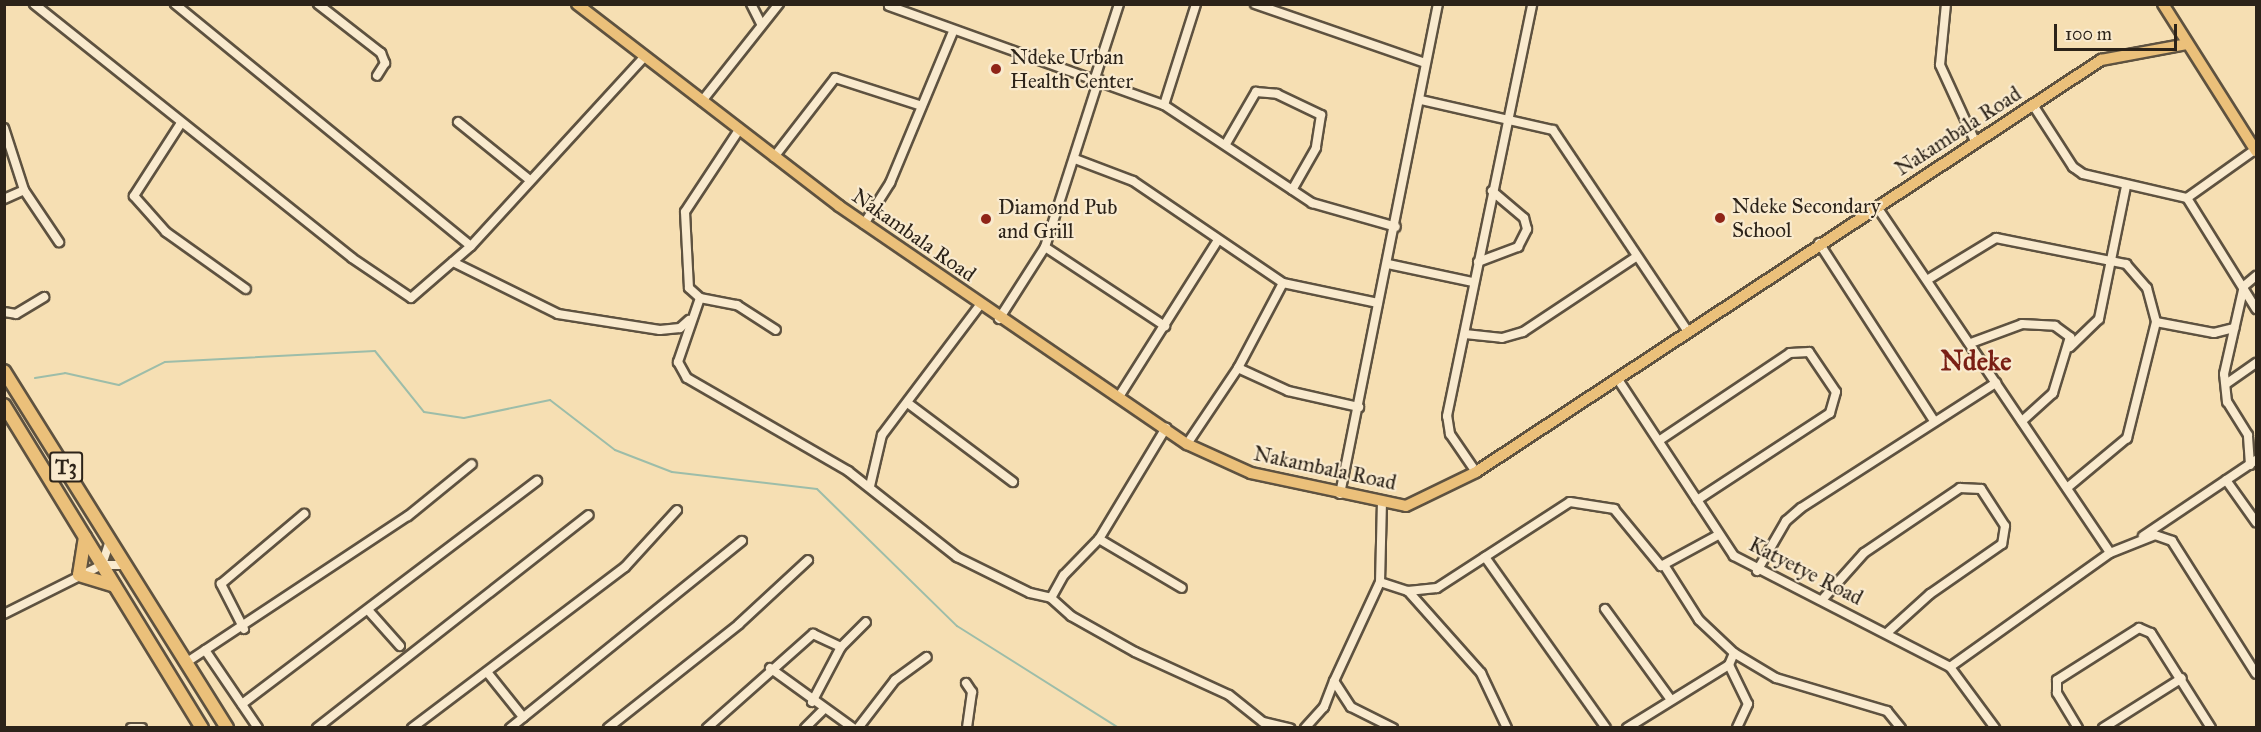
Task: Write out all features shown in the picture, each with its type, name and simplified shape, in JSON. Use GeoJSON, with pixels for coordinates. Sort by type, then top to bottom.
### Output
{"type":"FeatureCollection","features":[{"type":"Feature","properties":{"kind":"highway","name":"T3"},"geometry":{"type":"LineString","coordinates":[[4,371],[227,728]]}},
{"type":"Feature","properties":{"kind":"highway","name":"T3"},"geometry":{"type":"LineString","coordinates":[[4,405],[84,530],[102,565],[202,728]]}},
{"type":"Feature","properties":{"kind":"highway"},"geometry":{"type":"LineString","coordinates":[[84,530],[86,553],[79,575],[116,588]]}},
{"type":"Feature","properties":{"kind":"main road","name":"Nakambala Road"},"geometry":{"type":"LineString","coordinates":[[577,4],[864,224],[999,319],[1119,395],[1187,444],[1251,473],[1340,494],[1417,504],[1476,472],[1819,243],[2101,60],[2187,44]]}},
{"type":"Feature","properties":{"kind":"main road"},"geometry":{"type":"LineString","coordinates":[[2163,4],[2256,150]]}},
{"type":"Feature","properties":{"kind":"street"},"geometry":{"type":"LineString","coordinates":[[34,4],[181,123],[407,297],[471,246],[644,57]]}},
{"type":"Feature","properties":{"kind":"street"},"geometry":{"type":"LineString","coordinates":[[175,4],[471,246]]}},
{"type":"Feature","properties":{"kind":"street"},"geometry":{"type":"LineString","coordinates":[[318,4],[381,53],[385,63],[377,76]]}},
{"type":"Feature","properties":{"kind":"street"},"geometry":{"type":"LineString","coordinates":[[751,4],[761,24]]}},
{"type":"Feature","properties":{"kind":"street"},"geometry":{"type":"LineString","coordinates":[[702,101],[761,24],[780,4]]}},
{"type":"Feature","properties":{"kind":"street"},"geometry":{"type":"LineString","coordinates":[[999,319],[1045,247],[1075,159],[1119,4]]}},
{"type":"Feature","properties":{"kind":"street"},"geometry":{"type":"LineString","coordinates":[[1164,105],[1196,4]]}},
{"type":"Feature","properties":{"kind":"street"},"geometry":{"type":"LineString","coordinates":[[1255,4],[1425,63]]}},
{"type":"Feature","properties":{"kind":"street"},"geometry":{"type":"LineString","coordinates":[[1340,494],[1378,303],[1396,227],[1421,100],[1425,63],[1438,4]]}},
{"type":"Feature","properties":{"kind":"street"},"geometry":{"type":"LineString","coordinates":[[1476,472],[1447,426],[1473,282],[1532,4]]}},
{"type":"Feature","properties":{"kind":"street"},"geometry":{"type":"LineString","coordinates":[[1946,4],[1940,65],[1975,141]]}},
{"type":"Feature","properties":{"kind":"street"},"geometry":{"type":"LineString","coordinates":[[888,5],[954,32],[1097,79],[1164,105],[1227,142],[1312,203],[1396,227]]}},
{"type":"Feature","properties":{"kind":"street"},"geometry":{"type":"LineString","coordinates":[[864,224],[890,183],[954,32]]}},
{"type":"Feature","properties":{"kind":"street"},"geometry":{"type":"LineString","coordinates":[[774,157],[835,78],[922,106]]}},
{"type":"Feature","properties":{"kind":"street"},"geometry":{"type":"LineString","coordinates":[[1227,142],[1256,92],[1277,94],[1321,115],[1316,148],[1293,190]]}},
{"type":"Feature","properties":{"kind":"street"},"geometry":{"type":"LineString","coordinates":[[1421,100],[1553,130],[1688,332]]}},
{"type":"Feature","properties":{"kind":"street"},"geometry":{"type":"LineString","coordinates":[[2033,105],[2073,167],[2126,186],[2187,198],[2244,286],[2256,309]]}},
{"type":"Feature","properties":{"kind":"street"},"geometry":{"type":"LineString","coordinates":[[458,122],[530,180]]}},
{"type":"Feature","properties":{"kind":"street"},"geometry":{"type":"LineString","coordinates":[[181,123],[134,196],[166,232],[246,289]]}},
{"type":"Feature","properties":{"kind":"street"},"geometry":{"type":"LineString","coordinates":[[4,128],[24,190],[59,242]]}},
{"type":"Feature","properties":{"kind":"street"},"geometry":{"type":"LineString","coordinates":[[739,130],[685,212],[689,288],[700,298],[737,305],[776,330]]}},
{"type":"Feature","properties":{"kind":"street"},"geometry":{"type":"LineString","coordinates":[[2187,198],[2256,150]]}},
{"type":"Feature","properties":{"kind":"street"},"geometry":{"type":"LineString","coordinates":[[1075,159],[1133,181],[1283,283],[1378,303]]}},
{"type":"Feature","properties":{"kind":"street"},"geometry":{"type":"LineString","coordinates":[[2022,421],[2053,393],[2070,348],[2099,319],[2126,186]]}},
{"type":"Feature","properties":{"kind":"street"},"geometry":{"type":"LineString","coordinates":[[4,199],[24,190]]}},
{"type":"Feature","properties":{"kind":"street"},"geometry":{"type":"LineString","coordinates":[[1478,262],[1518,247],[1527,229],[1524,218],[1492,192]]}},
{"type":"Feature","properties":{"kind":"street"},"geometry":{"type":"LineString","coordinates":[[1877,207],[1971,343],[2110,553]]}},
{"type":"Feature","properties":{"kind":"street"},"geometry":{"type":"LineString","coordinates":[[1927,280],[1996,238],[2126,264],[2147,288],[2156,322],[2127,438],[2067,489]]}},
{"type":"Feature","properties":{"kind":"street"},"geometry":{"type":"LineString","coordinates":[[1119,395],[1218,240]]}},
{"type":"Feature","properties":{"kind":"street"},"geometry":{"type":"LineString","coordinates":[[1819,243],[1934,420]]}},
{"type":"Feature","properties":{"kind":"street"},"geometry":{"type":"LineString","coordinates":[[1045,247],[1165,326]]}},
{"type":"Feature","properties":{"kind":"street"},"geometry":{"type":"LineString","coordinates":[[1465,334],[1502,338],[1523,332],[1636,257]]}},
{"type":"Feature","properties":{"kind":"street"},"geometry":{"type":"LineString","coordinates":[[453,262],[558,314],[660,330],[680,328],[689,320]]}},
{"type":"Feature","properties":{"kind":"street"},"geometry":{"type":"LineString","coordinates":[[1388,264],[1473,282]]}},
{"type":"Feature","properties":{"kind":"street"},"geometry":{"type":"LineString","coordinates":[[1950,667],[2110,553],[2142,536],[2253,462],[2248,435],[2227,402],[2226,384],[2228,348],[2244,286],[2256,276]]}},
{"type":"Feature","properties":{"kind":"street"},"geometry":{"type":"LineString","coordinates":[[1187,444],[1238,368],[1283,283]]}},
{"type":"Feature","properties":{"kind":"street"},"geometry":{"type":"LineString","coordinates":[[4,312],[16,314],[44,297]]}},
{"type":"Feature","properties":{"kind":"street"},"geometry":{"type":"LineString","coordinates":[[700,298],[689,320],[678,362],[687,378],[719,392],[870,486],[957,557],[1030,593],[1051,598],[1071,616],[1135,652],[1229,695],[1263,722],[1290,728]]}},
{"type":"Feature","properties":{"kind":"street"},"geometry":{"type":"LineString","coordinates":[[870,486],[870,469],[882,435],[909,404],[918,382],[980,305]]}},
{"type":"Feature","properties":{"kind":"street"},"geometry":{"type":"LineString","coordinates":[[2156,322],[2214,333],[2234,328]]}},
{"type":"Feature","properties":{"kind":"street"},"geometry":{"type":"LineString","coordinates":[[1971,343],[2006,327],[2036,325],[2065,330],[2070,348]]}},
{"type":"Feature","properties":{"kind":"street"},"geometry":{"type":"LineString","coordinates":[[2214,333],[2228,348]]}},
{"type":"Feature","properties":{"kind":"street"},"geometry":{"type":"LineString","coordinates":[[1660,440],[1790,353],[1809,352],[1836,392],[1830,413],[1696,500]]}},
{"type":"Feature","properties":{"kind":"street"},"geometry":{"type":"LineString","coordinates":[[2226,384],[2256,363]]}},
{"type":"Feature","properties":{"kind":"street"},"geometry":{"type":"LineString","coordinates":[[1238,368],[1288,391],[1359,407]]}},
{"type":"Feature","properties":{"kind":"street","name":"Katyetye Road"},"geometry":{"type":"LineString","coordinates":[[1617,378],[1660,440],[1718,535],[1734,556],[1757,571],[1888,632],[1950,667],[1995,728]]}},
{"type":"Feature","properties":{"kind":"street"},"geometry":{"type":"LineString","coordinates":[[1757,571],[1774,538],[1801,508],[1934,420],[1996,383]]}},
{"type":"Feature","properties":{"kind":"street"},"geometry":{"type":"LineString","coordinates":[[909,404],[1013,482]]}},
{"type":"Feature","properties":{"kind":"street"},"geometry":{"type":"LineString","coordinates":[[1051,598],[1064,575],[1099,539],[1166,428]]}},
{"type":"Feature","properties":{"kind":"street"},"geometry":{"type":"LineString","coordinates":[[187,662],[244,629],[408,516],[472,464]]}},
{"type":"Feature","properties":{"kind":"street"},"geometry":{"type":"LineString","coordinates":[[2226,480],[2256,522]]}},
{"type":"Feature","properties":{"kind":"street"},"geometry":{"type":"LineString","coordinates":[[242,704],[537,481]]}},
{"type":"Feature","properties":{"kind":"street"},"geometry":{"type":"LineString","coordinates":[[1822,600],[1864,552],[1960,488],[1981,489],[2005,526],[2002,544],[1924,598],[1888,632]]}},
{"type":"Feature","properties":{"kind":"street"},"geometry":{"type":"LineString","coordinates":[[1305,728],[1324,707],[1380,582],[1382,501]]}},
{"type":"Feature","properties":{"kind":"street"},"geometry":{"type":"LineString","coordinates":[[1380,582],[1408,591],[1437,588],[1561,505],[1587,502],[1614,509],[1653,563],[1664,566],[1699,620],[1734,653],[1776,678],[1887,711],[1901,728]]}},
{"type":"Feature","properties":{"kind":"street"},"geometry":{"type":"LineString","coordinates":[[412,728],[625,567],[677,510]]}},
{"type":"Feature","properties":{"kind":"street"},"geometry":{"type":"LineString","coordinates":[[244,629],[221,584],[304,514]]}},
{"type":"Feature","properties":{"kind":"street"},"geometry":{"type":"LineString","coordinates":[[317,728],[589,514]]}},
{"type":"Feature","properties":{"kind":"street"},"geometry":{"type":"LineString","coordinates":[[1664,566],[1718,535]]}},
{"type":"Feature","properties":{"kind":"street"},"geometry":{"type":"LineString","coordinates":[[2142,536],[2172,541],[2256,674]]}},
{"type":"Feature","properties":{"kind":"street"},"geometry":{"type":"LineString","coordinates":[[1099,539],[1182,588]]}},
{"type":"Feature","properties":{"kind":"street"},"geometry":{"type":"LineString","coordinates":[[102,565],[110,541]]}},
{"type":"Feature","properties":{"kind":"street"},"geometry":{"type":"LineString","coordinates":[[510,728],[742,541]]}},
{"type":"Feature","properties":{"kind":"street"},"geometry":{"type":"LineString","coordinates":[[1485,557],[1606,728]]}},
{"type":"Feature","properties":{"kind":"street"},"geometry":{"type":"LineString","coordinates":[[608,728],[739,624],[808,560]]}},
{"type":"Feature","properties":{"kind":"street"},"geometry":{"type":"LineString","coordinates":[[4,614],[102,565],[124,565]]}},
{"type":"Feature","properties":{"kind":"street"},"geometry":{"type":"LineString","coordinates":[[1408,591],[1481,673],[1507,728]]}},
{"type":"Feature","properties":{"kind":"street"},"geometry":{"type":"LineString","coordinates":[[1605,609],[1671,700]]}},
{"type":"Feature","properties":{"kind":"street"},"geometry":{"type":"LineString","coordinates":[[368,610],[400,646]]}},
{"type":"Feature","properties":{"kind":"street"},"geometry":{"type":"LineString","coordinates":[[812,702],[842,646],[866,622]]}},
{"type":"Feature","properties":{"kind":"street"},"geometry":{"type":"LineString","coordinates":[[2079,728],[2058,693],[2056,680],[2132,629],[2151,633],[2182,678],[2211,728]]}},
{"type":"Feature","properties":{"kind":"street"},"geometry":{"type":"LineString","coordinates":[[707,728],[770,668],[817,632],[842,646]]}},
{"type":"Feature","properties":{"kind":"street"},"geometry":{"type":"LineString","coordinates":[[205,650],[258,728]]}},
{"type":"Feature","properties":{"kind":"street"},"geometry":{"type":"LineString","coordinates":[[1627,728],[1728,665],[1734,653]]}},
{"type":"Feature","properties":{"kind":"street"},"geometry":{"type":"LineString","coordinates":[[770,668],[823,710],[856,728],[895,680],[927,657]]}},
{"type":"Feature","properties":{"kind":"street"},"geometry":{"type":"LineString","coordinates":[[1728,665],[1748,704],[1737,728]]}},
{"type":"Feature","properties":{"kind":"street"},"geometry":{"type":"LineString","coordinates":[[487,672],[523,717]]}},
{"type":"Feature","properties":{"kind":"street"},"geometry":{"type":"LineString","coordinates":[[2103,728],[2182,678]]}},
{"type":"Feature","properties":{"kind":"street"},"geometry":{"type":"LineString","coordinates":[[1334,681],[1351,707],[1393,728]]}},
{"type":"Feature","properties":{"kind":"street"},"geometry":{"type":"LineString","coordinates":[[966,683],[972,692],[967,728]]}},
{"type":"Feature","properties":{"kind":"street"},"geometry":{"type":"LineString","coordinates":[[805,728],[823,710]]}},
{"type":"Feature","properties":{"kind":"street"},"geometry":{"type":"LineString","coordinates":[[131,728],[137,723],[142,728]]}},
{"type":"Feature","properties":{"kind":"waterway"},"geometry":{"type":"LineString","coordinates":[[35,378],[65,373],[119,385],[165,362],[375,351],[424,412],[464,418],[550,400],[615,450],[672,472],[817,489],[957,626],[1119,728]]}},
{"type":"Feature","properties":{"kind":"place","name":"Ndeke Urban Health Center"},"geometry":{"type":"Point","coordinates":[996,69]}},
{"type":"Feature","properties":{"kind":"place","name":"Ndeke Secondary School"},"geometry":{"type":"Point","coordinates":[1720,218]}},
{"type":"Feature","properties":{"kind":"place","name":"Diamond Pub and Grill"},"geometry":{"type":"Point","coordinates":[986,219]}},
{"type":"Feature","properties":{"kind":"district","name":"Ndeke"},"geometry":{"type":"Point","coordinates":[1976,361]}}]}
